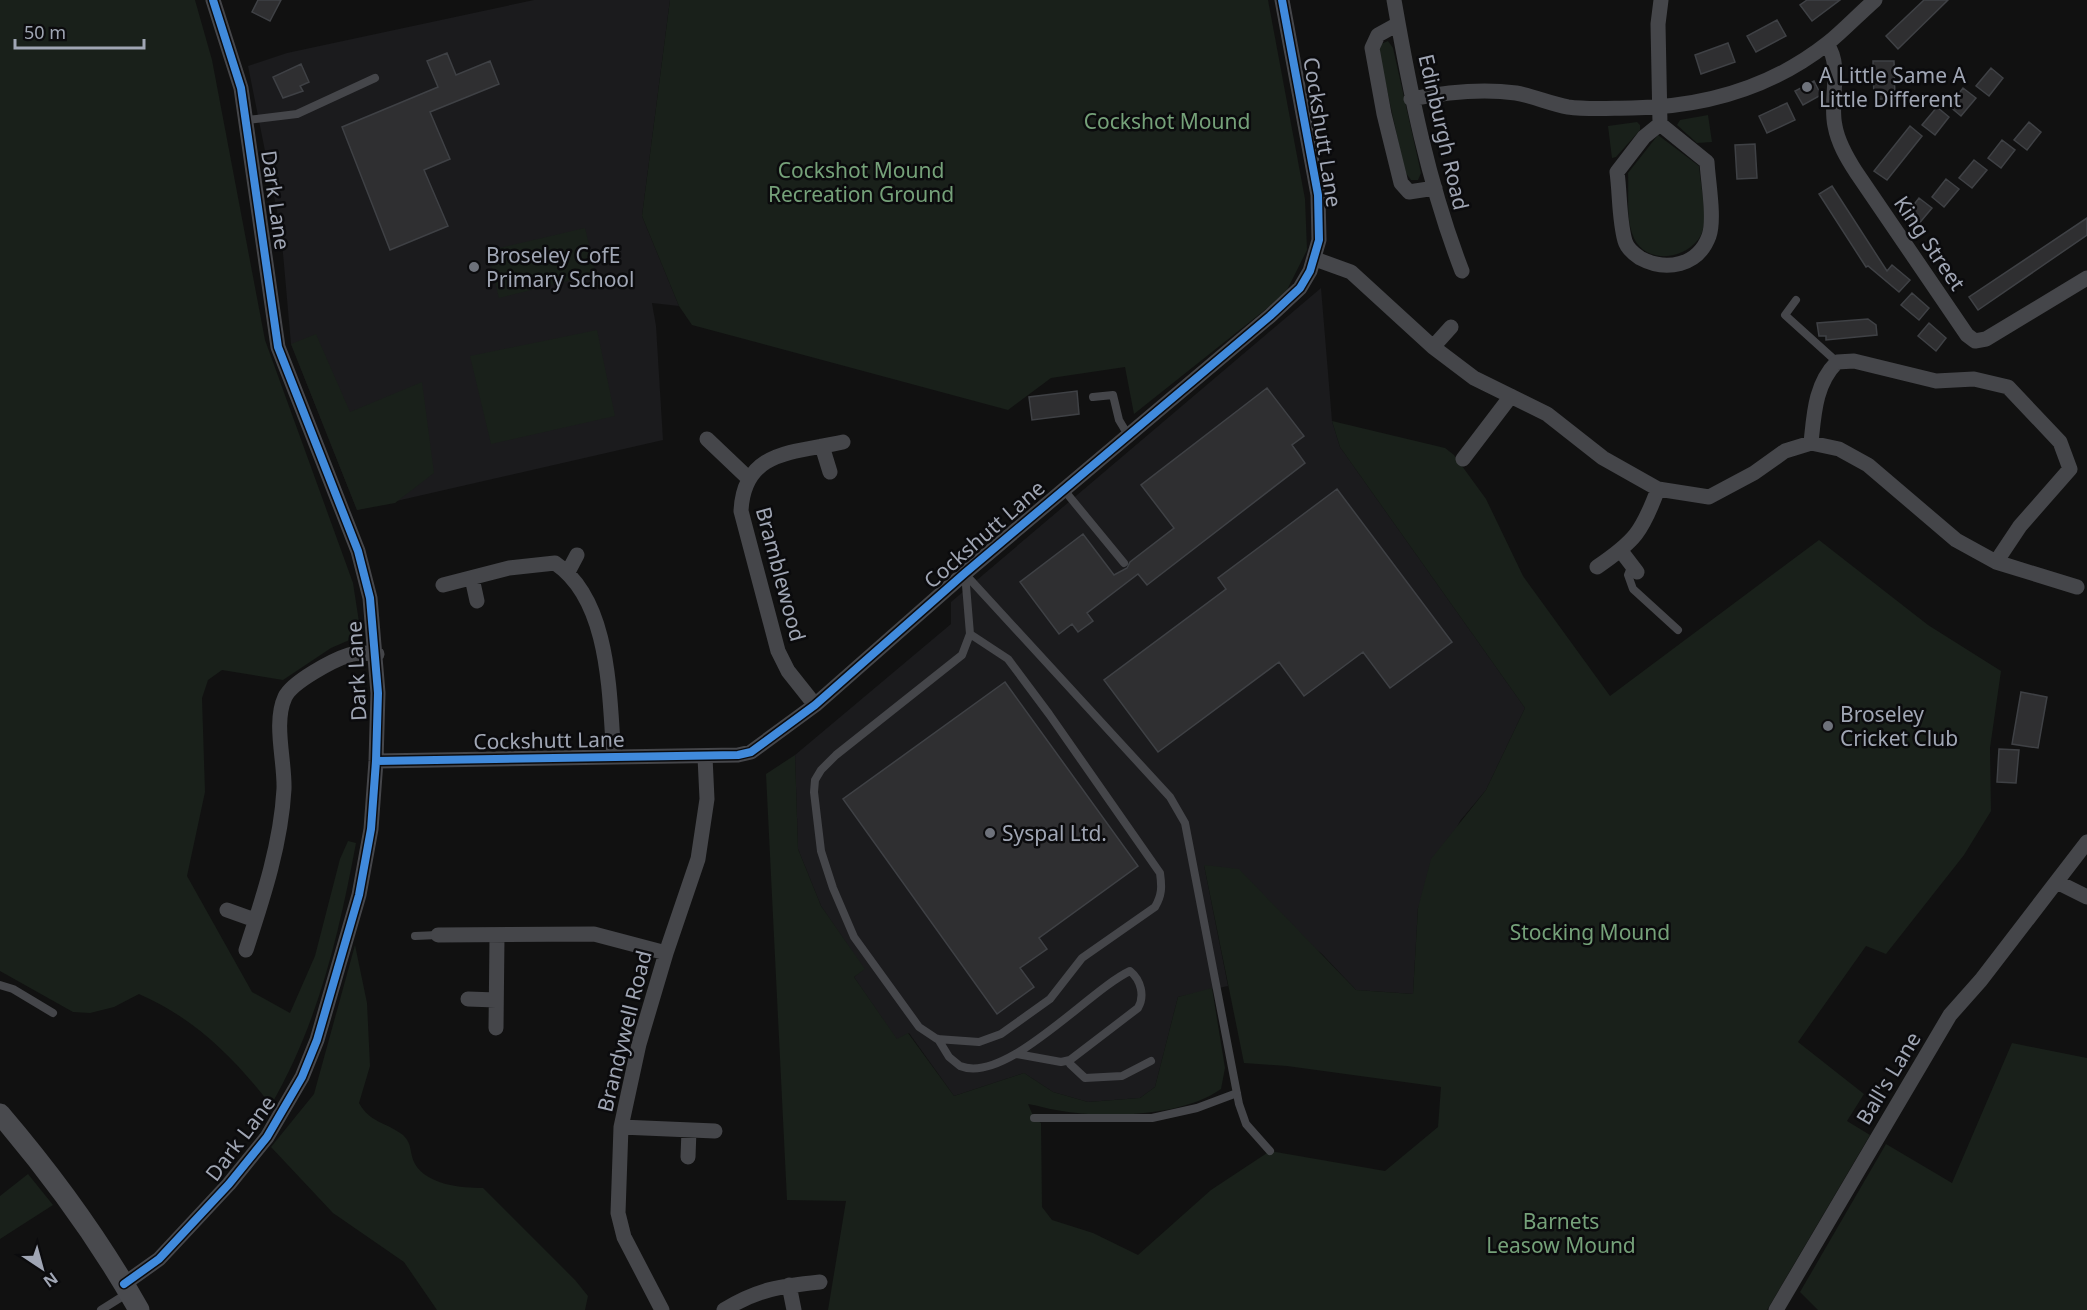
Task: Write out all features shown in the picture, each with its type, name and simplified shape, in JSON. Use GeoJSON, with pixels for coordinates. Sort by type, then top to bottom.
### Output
{"type":"FeatureCollection","features":[{"type":"Feature","properties":{"kind":"main road"},"geometry":{"type":"LineString","coordinates":[[0,1114],[48,1170],[86,1222],[130,1296]]}},
{"type":"Feature","properties":{"kind":"street","name":"Dark Lane"},"geometry":{"type":"LineString","coordinates":[[130,1296],[159,1259],[229,1184],[267,1137],[302,1077],[317,1040],[359,895],[371,829],[376,761],[377,654],[370,598],[358,551],[278,348],[241,88],[213,0]]}},
{"type":"Feature","properties":{"kind":"street","name":"Cockshutt Lane"},"geometry":{"type":"LineString","coordinates":[[376,761],[705,757],[752,753],[815,705],[965,573],[1270,316],[1300,288],[1315,259],[1319,240],[1318,195],[1282,0]]}},
{"type":"Feature","properties":{"kind":"street","name":"Edinburgh Road"},"geometry":{"type":"LineString","coordinates":[[1394,0],[1411,99],[1444,225],[1462,271]]}},
{"type":"Feature","properties":{"kind":"street"},"geometry":{"type":"LineString","coordinates":[[1660,124],[1644,137],[1617,172],[1625,243],[1635,255],[1663,267],[1678,265],[1694,257],[1710,234],[1711,222],[1707,162],[1660,124],[1658,24],[1661,0]]}},
{"type":"Feature","properties":{"kind":"street"},"geometry":{"type":"LineString","coordinates":[[1411,99],[1456,90],[1516,93],[1568,107],[1659,107],[1715,100],[1767,81],[1827,44],[1875,0]]}},
{"type":"Feature","properties":{"kind":"street"},"geometry":{"type":"LineString","coordinates":[[1398,24],[1378,35],[1372,48],[1384,114],[1401,183],[1409,192],[1435,189]]}},
{"type":"Feature","properties":{"kind":"street","name":"King Street"},"geometry":{"type":"LineString","coordinates":[[1827,44],[1835,58],[1834,125],[1840,144],[1856,172],[1967,335],[1975,341],[1986,339],[2087,278]]}},
{"type":"Feature","properties":{"kind":"street"},"geometry":{"type":"LineString","coordinates":[[1315,259],[1351,272],[1433,347],[1474,378],[1547,414],[1604,458],[1658,489],[1709,497],[1754,473],[1785,451],[1811,443],[1839,449],[1868,465],[1956,540],[1996,562],[2077,587]]}},
{"type":"Feature","properties":{"kind":"street"},"geometry":{"type":"LineString","coordinates":[[1433,347],[1451,327]]}},
{"type":"Feature","properties":{"kind":"street"},"geometry":{"type":"LineString","coordinates":[[1811,443],[1816,399],[1827,372],[1837,362],[1854,361],[1936,381],[1974,379],[2008,387],[2060,442],[2070,469],[2020,526],[1996,562]]}},
{"type":"Feature","properties":{"kind":"street"},"geometry":{"type":"LineString","coordinates":[[1462,459],[1511,396]]}},
{"type":"Feature","properties":{"kind":"street"},"geometry":{"type":"LineString","coordinates":[[707,439],[748,478],[757,466],[776,456],[843,442]]}},
{"type":"Feature","properties":{"kind":"street"},"geometry":{"type":"LineString","coordinates":[[822,447],[830,472]]}},
{"type":"Feature","properties":{"kind":"street","name":"Bramblewood"},"geometry":{"type":"LineString","coordinates":[[748,478],[741,494],[741,511],[778,651],[788,671],[815,705]]}},
{"type":"Feature","properties":{"kind":"street"},"geometry":{"type":"LineString","coordinates":[[1598,567],[1632,542],[1647,519],[1658,489]]}},
{"type":"Feature","properties":{"kind":"street"},"geometry":{"type":"LineString","coordinates":[[1621,550],[1635,569]]}},
{"type":"Feature","properties":{"kind":"street"},"geometry":{"type":"LineString","coordinates":[[568,572],[577,555]]}},
{"type":"Feature","properties":{"kind":"street"},"geometry":{"type":"LineString","coordinates":[[442,585],[509,568],[555,563],[568,572],[594,611],[609,689],[614,757]]}},
{"type":"Feature","properties":{"kind":"street"},"geometry":{"type":"LineString","coordinates":[[472,578],[477,601]]}},
{"type":"Feature","properties":{"kind":"street"},"geometry":{"type":"LineString","coordinates":[[246,950],[266,890],[284,789],[281,720],[286,695],[305,678],[348,655],[377,654]]}},
{"type":"Feature","properties":{"kind":"street","name":"Brandywell Road"},"geometry":{"type":"LineString","coordinates":[[662,1310],[624,1238],[618,1213],[621,1126],[639,1044],[666,953],[698,859],[706,799],[705,757]]}},
{"type":"Feature","properties":{"kind":"street","name":"Ball's Lane"},"geometry":{"type":"LineString","coordinates":[[1776,1310],[1950,1015],[1981,980],[2087,842]]}},
{"type":"Feature","properties":{"kind":"street"},"geometry":{"type":"LineString","coordinates":[[2057,882],[2087,897]]}},
{"type":"Feature","properties":{"kind":"street"},"geometry":{"type":"LineString","coordinates":[[227,910],[255,920]]}},
{"type":"Feature","properties":{"kind":"street"},"geometry":{"type":"LineString","coordinates":[[438,935],[497,937],[594,934],[666,953]]}},
{"type":"Feature","properties":{"kind":"street"},"geometry":{"type":"LineString","coordinates":[[496,1028],[497,937]]}},
{"type":"Feature","properties":{"kind":"street"},"geometry":{"type":"LineString","coordinates":[[468,999],[496,999]]}},
{"type":"Feature","properties":{"kind":"street"},"geometry":{"type":"LineString","coordinates":[[621,1126],[715,1131]]}},
{"type":"Feature","properties":{"kind":"street"},"geometry":{"type":"LineString","coordinates":[[688,1157],[689,1130]]}},
{"type":"Feature","properties":{"kind":"street"},"geometry":{"type":"LineString","coordinates":[[724,1310],[756,1292],[789,1285],[820,1282]]}},
{"type":"Feature","properties":{"kind":"street"},"geometry":{"type":"LineString","coordinates":[[789,1285],[794,1310]]}},
{"type":"Feature","properties":{"kind":"lane"},"geometry":{"type":"LineString","coordinates":[[246,120],[297,114],[375,78]]}},
{"type":"Feature","properties":{"kind":"lane"},"geometry":{"type":"LineString","coordinates":[[1796,300],[1785,315],[1837,362]]}},
{"type":"Feature","properties":{"kind":"lane"},"geometry":{"type":"LineString","coordinates":[[1093,397],[1113,395],[1119,420],[1128,435]]}},
{"type":"Feature","properties":{"kind":"lane"},"geometry":{"type":"LineString","coordinates":[[1064,490],[1124,563]]}},
{"type":"Feature","properties":{"kind":"lane"},"geometry":{"type":"LineString","coordinates":[[1635,569],[1628,575],[1633,589],[1678,630]]}},
{"type":"Feature","properties":{"kind":"lane"},"geometry":{"type":"LineString","coordinates":[[965,573],[970,634],[962,656],[836,755],[821,770],[815,780],[814,792],[821,851],[832,888],[854,937],[919,1027],[938,1039],[953,1061],[965,1068],[985,1066],[1017,1054],[1122,975],[1130,971],[1137,977],[1141,989],[1141,1002],[1138,1008],[1070,1060],[1061,1062],[1017,1054]]}},
{"type":"Feature","properties":{"kind":"lane"},"geometry":{"type":"LineString","coordinates":[[965,573],[1170,797],[1185,823],[1237,1093],[1246,1124],[1270,1151]]}},
{"type":"Feature","properties":{"kind":"lane"},"geometry":{"type":"LineString","coordinates":[[938,1039],[979,1042],[1002,1034],[1050,999],[1082,958],[1155,907],[1161,896],[1160,873],[1049,714],[1008,659],[970,634]]}},
{"type":"Feature","properties":{"kind":"lane"},"geometry":{"type":"LineString","coordinates":[[415,936],[438,935]]}},
{"type":"Feature","properties":{"kind":"lane"},"geometry":{"type":"LineString","coordinates":[[0,985],[13,989],[53,1012]]}},
{"type":"Feature","properties":{"kind":"lane"},"geometry":{"type":"LineString","coordinates":[[1070,1060],[1070,1064],[1085,1078],[1122,1076],[1151,1061]]}},
{"type":"Feature","properties":{"kind":"lane"},"geometry":{"type":"LineString","coordinates":[[1034,1118],[1152,1118],[1197,1108],[1237,1093]]}},
{"type":"Feature","properties":{"kind":"lane"},"geometry":{"type":"LineString","coordinates":[[100,1310],[130,1296]]}},
{"type":"Feature","properties":{"kind":"shaded area","name":"Broseley CofE Primary School"},"geometry":{"type":"Polygon","coordinates":[[[534,0],[670,0],[642,216],[679,306],[652,303],[656,326],[663,440],[357,510],[291,344],[281,231],[248,66],[287,53],[534,0]]]}},
{"type":"Feature","properties":{"kind":"shaded area"},"geometry":{"type":"Polygon","coordinates":[[[1321,288],[1332,421],[1340,447],[1525,708],[1486,790],[1460,821],[1418,908],[1413,994],[1356,990],[1322,954],[1204,865],[1228,986],[1178,997],[1155,1087],[1140,1098],[1088,1102],[1053,1092],[1024,1073],[954,1096],[909,1033],[897,1040],[854,977],[864,969],[821,906],[798,849],[795,755],[951,624],[951,602],[1321,288]]]}},
{"type":"Feature","properties":{"kind":"green space"},"geometry":{"type":"Polygon","coordinates":[[[0,0],[195,0],[212,60],[265,340],[353,583],[361,635],[331,648],[283,680],[222,670],[208,680],[202,698],[205,792],[187,876],[252,992],[290,1013],[315,956],[340,859],[348,841],[356,843],[325,978],[302,1043],[271,1105],[228,1055],[196,1027],[139,994],[114,1007],[90,1013],[73,1012],[0,971],[0,0]]]}},
{"type":"Feature","properties":{"kind":"green space","name":"Cockshot Mound Recreation Ground"},"geometry":{"type":"Polygon","coordinates":[[[670,0],[1268,0],[1305,199],[1307,250],[1285,294],[1134,414],[1125,367],[1051,378],[1008,410],[692,325],[679,306],[642,216],[670,0]]]}},
{"type":"Feature","properties":{"kind":"green space"},"geometry":{"type":"Polygon","coordinates":[[[1388,41],[1393,48],[1421,173],[1418,180],[1411,180],[1405,172],[1379,53],[1381,44],[1388,41]]]}},
{"type":"Feature","properties":{"kind":"green space"},"geometry":{"type":"Polygon","coordinates":[[[1708,115],[1712,142],[1697,143],[1677,125],[1680,120],[1708,115]]]}},
{"type":"Feature","properties":{"kind":"green space"},"geometry":{"type":"Polygon","coordinates":[[[1637,122],[1640,130],[1616,157],[1612,158],[1608,126],[1637,122]]]}},
{"type":"Feature","properties":{"kind":"green space"},"geometry":{"type":"Polygon","coordinates":[[[1658,135],[1699,166],[1704,211],[1701,235],[1694,244],[1686,250],[1665,256],[1645,251],[1637,244],[1630,226],[1628,211],[1628,173],[1658,135]]]}},
{"type":"Feature","properties":{"kind":"green space"},"geometry":{"type":"Polygon","coordinates":[[[585,228],[596,274],[499,298],[487,251],[585,228]]]}},
{"type":"Feature","properties":{"kind":"green space"},"geometry":{"type":"Polygon","coordinates":[[[597,330],[615,416],[491,444],[470,356],[597,330]]]}},
{"type":"Feature","properties":{"kind":"green space"},"geometry":{"type":"Polygon","coordinates":[[[316,334],[350,412],[422,382],[434,473],[395,503],[357,510],[291,344],[316,334]]]}},
{"type":"Feature","properties":{"kind":"green space"},"geometry":{"type":"Polygon","coordinates":[[[1332,421],[1445,448],[1454,455],[1486,499],[1523,576],[1610,696],[1819,540],[1928,625],[2001,671],[1990,748],[1991,811],[1964,855],[1886,954],[1866,946],[1798,1042],[1864,1094],[1847,1121],[1870,1135],[1767,1310],[828,1310],[846,1201],[787,1200],[766,774],[795,755],[798,849],[821,906],[865,969],[854,977],[897,1039],[908,1033],[954,1096],[1024,1073],[1053,1092],[1088,1102],[1140,1098],[1155,1087],[1178,997],[1212,988],[1225,1068],[1221,1089],[1185,1105],[1164,1110],[1118,1115],[1075,1113],[1028,1104],[1034,1118],[1041,1123],[1042,1207],[1052,1220],[1093,1233],[1138,1255],[1211,1190],[1270,1151],[1385,1171],[1438,1127],[1441,1087],[1287,1066],[1244,1063],[1204,865],[1239,869],[1356,990],[1413,994],[1418,908],[1431,859],[1486,790],[1525,708],[1340,447],[1332,421]]]}},
{"type":"Feature","properties":{"kind":"green space"},"geometry":{"type":"Polygon","coordinates":[[[355,945],[367,1003],[370,1066],[359,1103],[363,1110],[403,1135],[408,1142],[415,1164],[428,1177],[455,1186],[483,1188],[575,1280],[588,1296],[585,1310],[437,1310],[404,1262],[333,1213],[271,1147],[314,1094],[355,945]]]}},
{"type":"Feature","properties":{"kind":"green space"},"geometry":{"type":"Polygon","coordinates":[[[2012,1043],[2087,1058],[2087,1310],[1818,1310],[1800,1292],[1886,1144],[1952,1183],[2012,1043]]]}},
{"type":"Feature","properties":{"kind":"green space"},"geometry":{"type":"Polygon","coordinates":[[[28,1174],[53,1205],[0,1239],[0,1196],[28,1174]]]}},
{"type":"Feature","properties":{"kind":"building"},"geometry":{"type":"Polygon","coordinates":[[[258,0],[281,0],[270,21],[252,12],[258,0]]]}},
{"type":"Feature","properties":{"kind":"building"},"geometry":{"type":"Polygon","coordinates":[[[1807,0],[1840,0],[1812,21],[1800,5],[1807,0]]]}},
{"type":"Feature","properties":{"kind":"building"},"geometry":{"type":"Polygon","coordinates":[[[1924,0],[1948,0],[1898,49],[1886,36],[1924,0]]]}},
{"type":"Feature","properties":{"kind":"building"},"geometry":{"type":"Polygon","coordinates":[[[1777,20],[1786,36],[1756,52],[1747,36],[1777,20]]]}},
{"type":"Feature","properties":{"kind":"building"},"geometry":{"type":"Polygon","coordinates":[[[1728,43],[1735,62],[1701,74],[1695,55],[1728,43]]]}},
{"type":"Feature","properties":{"kind":"building"},"geometry":{"type":"Polygon","coordinates":[[[447,53],[456,75],[490,61],[499,84],[430,112],[450,159],[424,170],[448,226],[390,250],[342,127],[438,87],[427,61],[447,53]]]}},
{"type":"Feature","properties":{"kind":"building"},"geometry":{"type":"Polygon","coordinates":[[[1873,61],[1894,61],[1895,99],[1874,99],[1873,61]]]}},
{"type":"Feature","properties":{"kind":"building"},"geometry":{"type":"Polygon","coordinates":[[[301,64],[309,82],[300,86],[303,91],[283,98],[273,77],[301,64]]]}},
{"type":"Feature","properties":{"kind":"building"},"geometry":{"type":"Polygon","coordinates":[[[1991,68],[2003,78],[1989,96],[1976,86],[1991,68]]]}},
{"type":"Feature","properties":{"kind":"building"},"geometry":{"type":"Polygon","coordinates":[[[1814,81],[1821,95],[1803,105],[1795,91],[1814,81]]]}},
{"type":"Feature","properties":{"kind":"building"},"geometry":{"type":"Polygon","coordinates":[[[1963,88],[1976,98],[1961,116],[1949,106],[1963,88]]]}},
{"type":"Feature","properties":{"kind":"building"},"geometry":{"type":"Polygon","coordinates":[[[1787,103],[1795,120],[1767,133],[1759,116],[1787,103]]]}},
{"type":"Feature","properties":{"kind":"building"},"geometry":{"type":"Polygon","coordinates":[[[1937,107],[1949,117],[1935,135],[1922,125],[1937,107]]]}},
{"type":"Feature","properties":{"kind":"building"},"geometry":{"type":"Polygon","coordinates":[[[2029,122],[2041,132],[2027,150],[2014,140],[2029,122]]]}},
{"type":"Feature","properties":{"kind":"building"},"geometry":{"type":"Polygon","coordinates":[[[1910,126],[1922,136],[1887,180],[1874,171],[1910,126]]]}},
{"type":"Feature","properties":{"kind":"building"},"geometry":{"type":"Polygon","coordinates":[[[2002,140],[2015,150],[2001,168],[1988,158],[2002,140]]]}},
{"type":"Feature","properties":{"kind":"building"},"geometry":{"type":"Polygon","coordinates":[[[1755,144],[1757,178],[1737,179],[1735,145],[1755,144]]]}},
{"type":"Feature","properties":{"kind":"building"},"geometry":{"type":"Polygon","coordinates":[[[1974,160],[1987,170],[1972,188],[1959,178],[1974,160]]]}},
{"type":"Feature","properties":{"kind":"building"},"geometry":{"type":"Polygon","coordinates":[[[1946,179],[1959,189],[1944,207],[1932,197],[1946,179]]]}},
{"type":"Feature","properties":{"kind":"building"},"geometry":{"type":"Polygon","coordinates":[[[1832,186],[1887,271],[1892,265],[1910,280],[1899,292],[1868,266],[1866,267],[1819,194],[1832,186]]]}},
{"type":"Feature","properties":{"kind":"building"},"geometry":{"type":"Polygon","coordinates":[[[1919,198],[1932,208],[1917,226],[1905,216],[1919,198]]]}},
{"type":"Feature","properties":{"kind":"building"},"geometry":{"type":"Polygon","coordinates":[[[2087,218],[2087,235],[1978,310],[1969,297],[2087,218]]]}},
{"type":"Feature","properties":{"kind":"building"},"geometry":{"type":"Polygon","coordinates":[[[1912,293],[1929,308],[1919,320],[1901,305],[1912,293]]]}},
{"type":"Feature","properties":{"kind":"building"},"geometry":{"type":"Polygon","coordinates":[[[1868,319],[1876,325],[1877,335],[1826,340],[1826,336],[1819,336],[1817,323],[1868,319]]]}},
{"type":"Feature","properties":{"kind":"building"},"geometry":{"type":"Polygon","coordinates":[[[1929,323],[1946,338],[1936,351],[1918,336],[1929,323]]]}},
{"type":"Feature","properties":{"kind":"building"},"geometry":{"type":"Polygon","coordinates":[[[1267,388],[1304,436],[1292,445],[1305,463],[1147,585],[1138,574],[1087,613],[1093,621],[1078,632],[1072,624],[1059,634],[1020,582],[1083,534],[1114,575],[1127,568],[1130,562],[1174,528],[1141,485],[1267,388]]]}},
{"type":"Feature","properties":{"kind":"building"},"geometry":{"type":"Polygon","coordinates":[[[1077,391],[1079,414],[1032,420],[1029,397],[1077,391]]]}},
{"type":"Feature","properties":{"kind":"building"},"geometry":{"type":"Polygon","coordinates":[[[1337,489],[1452,642],[1390,688],[1363,652],[1304,696],[1279,662],[1158,752],[1104,680],[1226,589],[1218,578],[1337,489]]]}},
{"type":"Feature","properties":{"kind":"building","name":"Syspal Ltd."},"geometry":{"type":"Polygon","coordinates":[[[1005,682],[1138,866],[1039,938],[1047,949],[1020,968],[1034,987],[997,1014],[843,799],[1005,682]]]}},
{"type":"Feature","properties":{"kind":"building","name":"Broseley Cricket Club"},"geometry":{"type":"Polygon","coordinates":[[[2021,692],[2047,697],[2038,748],[2012,744],[2021,692]]]}},
{"type":"Feature","properties":{"kind":"building"},"geometry":{"type":"Polygon","coordinates":[[[1999,749],[2019,750],[2016,783],[1997,782],[1999,749]]]}},
{"type":"Feature","properties":{"kind":"cycle path"},"geometry":{"type":"LineString","coordinates":[[124,1284],[159,1259],[229,1184],[267,1137],[302,1077],[317,1040],[359,895],[371,829],[376,761],[378,693],[370,598],[358,551],[278,347],[241,88],[213,0]]}},
{"type":"Feature","properties":{"kind":"cycle path"},"geometry":{"type":"LineString","coordinates":[[376,761],[738,755],[751,752],[815,705],[965,573],[1270,316],[1300,288],[1310,271],[1319,240],[1318,195],[1282,0]]}},
{"type":"Feature","properties":{"kind":"place","name":"A Little Same A Little Different"},"geometry":{"type":"Point","coordinates":[1807,87]}},
{"type":"Feature","properties":{"kind":"place","name":"Broseley CofE Primary School"},"geometry":{"type":"Point","coordinates":[474,267]}},
{"type":"Feature","properties":{"kind":"place","name":"Broseley Cricket Club"},"geometry":{"type":"Point","coordinates":[1828,726]}},
{"type":"Feature","properties":{"kind":"place","name":"Syspal Ltd."},"geometry":{"type":"Point","coordinates":[990,833]}},
{"type":"Feature","properties":{"kind":"park label","name":"Cockshot Mound"},"geometry":{"type":"Point","coordinates":[1167,121]}},
{"type":"Feature","properties":{"kind":"park label","name":"Stocking Mound"},"geometry":{"type":"Point","coordinates":[1590,932]}},
{"type":"Feature","properties":{"kind":"park label","name":"Barnets Leasow Mound"},"geometry":{"type":"Point","coordinates":[1561,1233]}}]}
